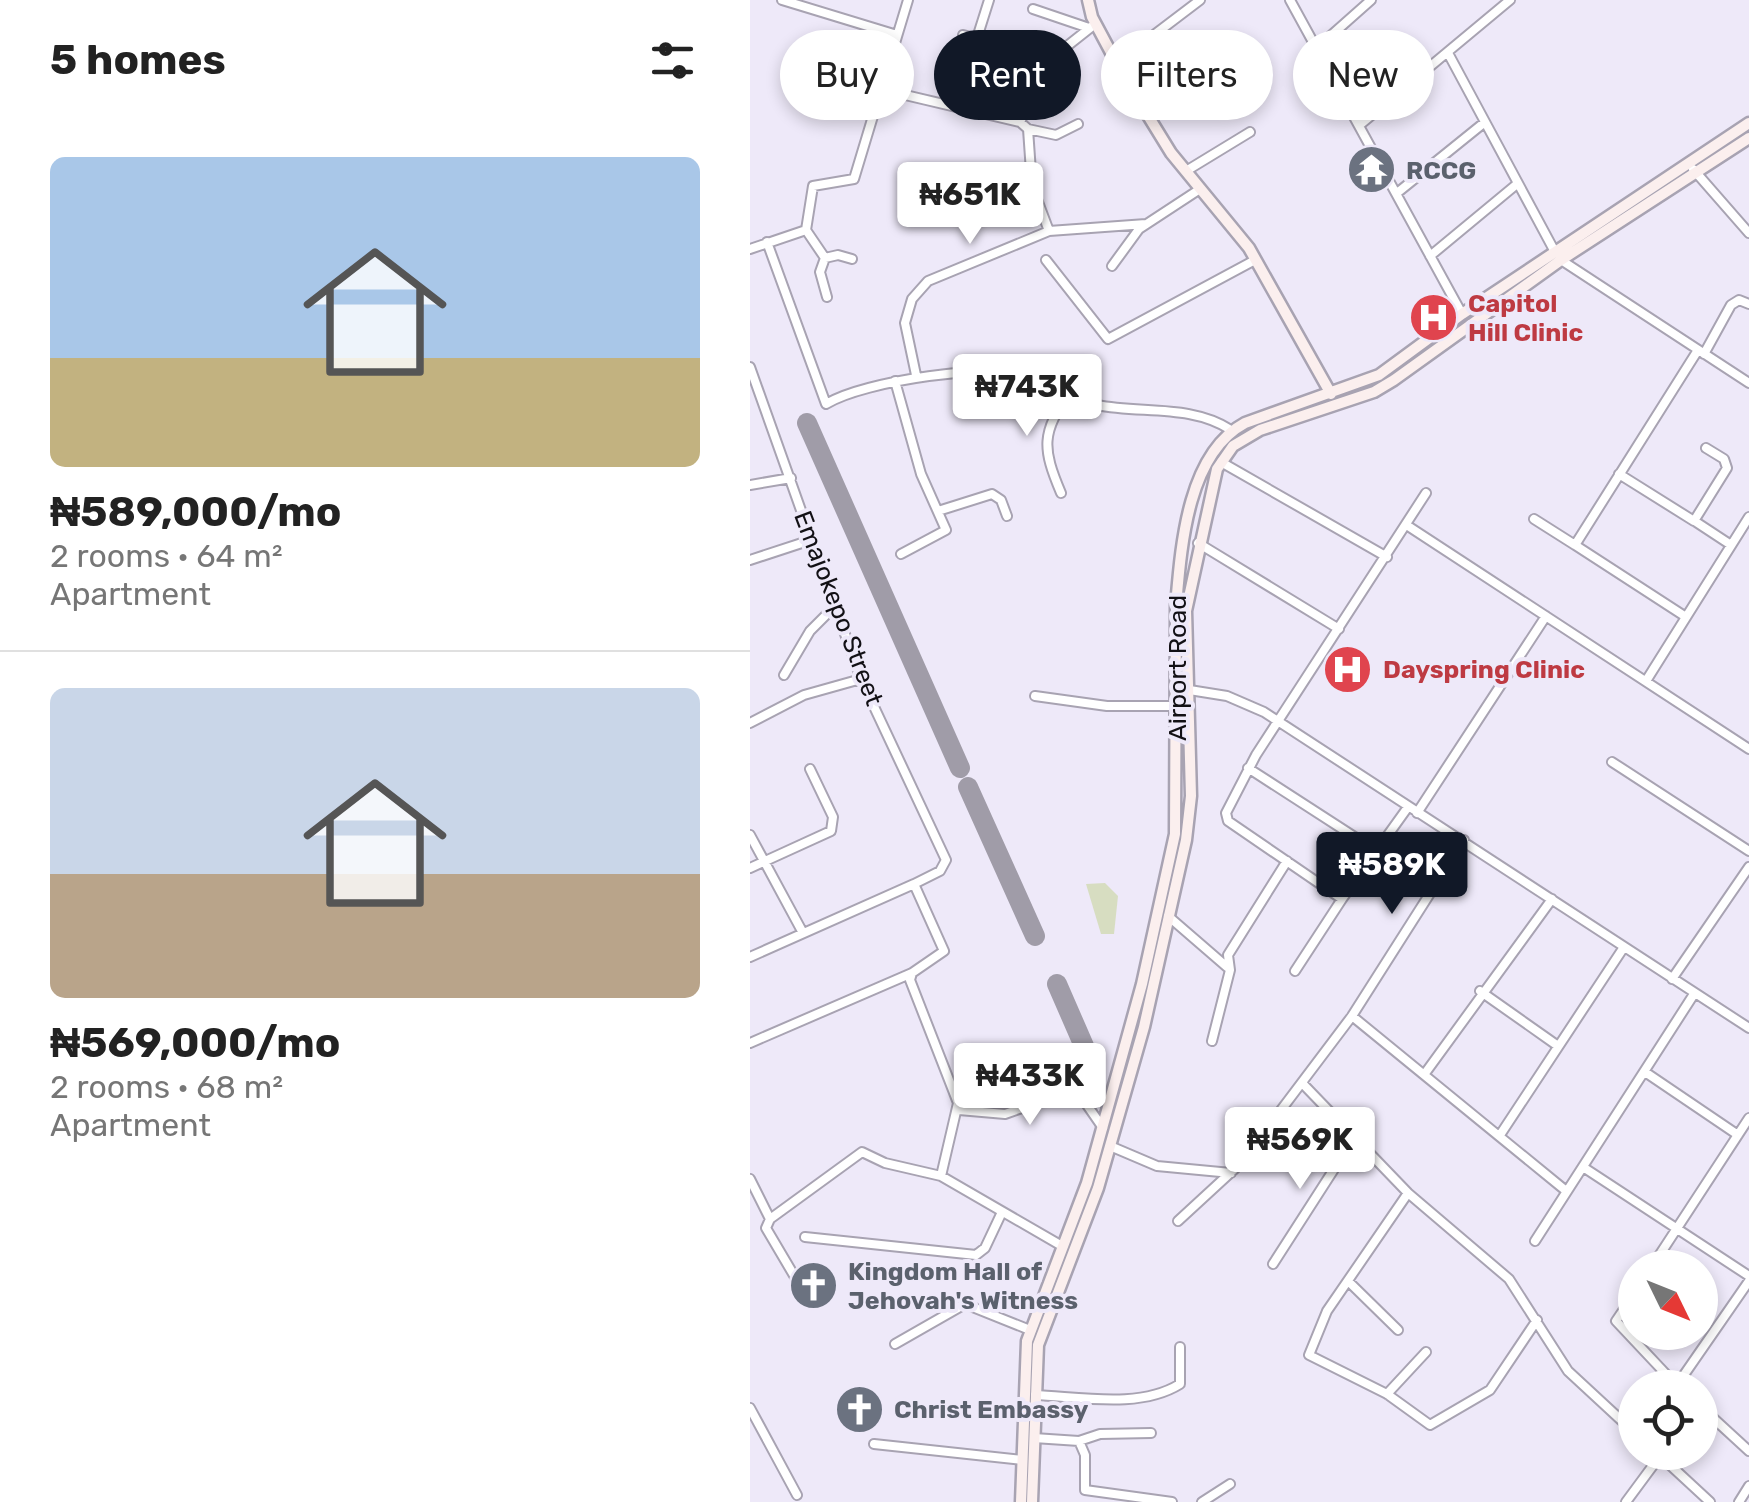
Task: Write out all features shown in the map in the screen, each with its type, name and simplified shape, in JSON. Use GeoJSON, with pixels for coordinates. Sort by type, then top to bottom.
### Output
{"type":"FeatureCollection","features":[{"type":"Feature","properties":{"kind":"main road"},"geometry":{"type":"LineString","coordinates":[[1088,0],[1092,26],[1101,39]]}},
{"type":"Feature","properties":{"kind":"main road"},"geometry":{"type":"LineString","coordinates":[[1153,120],[1186,171],[1255,260],[1331,394]]}},
{"type":"Feature","properties":{"kind":"main road"},"geometry":{"type":"LineString","coordinates":[[1231,430],[1379,376],[1462,314],[1688,170],[1749,123]]}},
{"type":"Feature","properties":{"kind":"main road"},"geometry":{"type":"LineString","coordinates":[[1688,170],[1749,138]]}},
{"type":"Feature","properties":{"kind":"main road"},"geometry":{"type":"LineString","coordinates":[[1222,462],[1233,446],[1260,430],[1374,392],[1558,256]]}},
{"type":"Feature","properties":{"kind":"main road","name":"Airport Road"},"geometry":{"type":"LineString","coordinates":[[1021,1502],[1030,1330],[1102,1128],[1168,916],[1191,796],[1178,574],[1203,469],[1231,430]]}},
{"type":"Feature","properties":{"kind":"main road","name":"Airport Road"},"geometry":{"type":"LineString","coordinates":[[1032,1502],[1035,1368],[1045,1321],[1098,1188],[1147,985],[1175,834],[1176,706],[1183,688],[1186,611],[1198,542],[1222,462]]}},
{"type":"Feature","properties":{"kind":"street"},"geometry":{"type":"LineString","coordinates":[[782,0],[881,30]]}},
{"type":"Feature","properties":{"kind":"street"},"geometry":{"type":"LineString","coordinates":[[899,30],[908,0]]}},
{"type":"Feature","properties":{"kind":"street"},"geometry":{"type":"LineString","coordinates":[[979,30],[988,0]]}},
{"type":"Feature","properties":{"kind":"street"},"geometry":{"type":"LineString","coordinates":[[1160,30],[1200,0]]}},
{"type":"Feature","properties":{"kind":"street"},"geometry":{"type":"LineString","coordinates":[[1290,0],[1308,30]]}},
{"type":"Feature","properties":{"kind":"street"},"geometry":{"type":"LineString","coordinates":[[1337,30],[1370,0]]}},
{"type":"Feature","properties":{"kind":"street"},"geometry":{"type":"LineString","coordinates":[[1361,124],[1510,0]]}},
{"type":"Feature","properties":{"kind":"street"},"geometry":{"type":"LineString","coordinates":[[1033,9],[1092,26]]}},
{"type":"Feature","properties":{"kind":"street"},"geometry":{"type":"LineString","coordinates":[[1081,35],[1092,26]]}},
{"type":"Feature","properties":{"kind":"street"},"geometry":{"type":"LineString","coordinates":[[1448,53],[1558,256],[1749,384]]}},
{"type":"Feature","properties":{"kind":"street"},"geometry":{"type":"LineString","coordinates":[[914,97],[1020,122],[1028,129],[1056,136],[1078,124]]}},
{"type":"Feature","properties":{"kind":"street"},"geometry":{"type":"LineString","coordinates":[[828,297],[820,272],[824,258],[806,230],[814,186],[854,179],[874,120]]}},
{"type":"Feature","properties":{"kind":"street"},"geometry":{"type":"LineString","coordinates":[[1359,120],[1462,314]]}},
{"type":"Feature","properties":{"kind":"street"},"geometry":{"type":"LineString","coordinates":[[1396,193],[1485,122]]}},
{"type":"Feature","properties":{"kind":"street"},"geometry":{"type":"LineString","coordinates":[[1028,129],[1032,186],[1050,230]]}},
{"type":"Feature","properties":{"kind":"street"},"geometry":{"type":"LineString","coordinates":[[1186,171],[1250,132]]}},
{"type":"Feature","properties":{"kind":"street"},"geometry":{"type":"LineString","coordinates":[[1688,170],[1749,233]]}},
{"type":"Feature","properties":{"kind":"street"},"geometry":{"type":"LineString","coordinates":[[1430,256],[1517,184]]}},
{"type":"Feature","properties":{"kind":"street"},"geometry":{"type":"LineString","coordinates":[[1112,266],[1146,224],[1200,188]]}},
{"type":"Feature","properties":{"kind":"street"},"geometry":{"type":"LineString","coordinates":[[916,375],[905,323],[912,299],[921,286],[1050,230],[1146,224]]}},
{"type":"Feature","properties":{"kind":"street"},"geometry":{"type":"LineString","coordinates":[[750,249],[806,230]]}},
{"type":"Feature","properties":{"kind":"street"},"geometry":{"type":"LineString","coordinates":[[767,242],[826,404],[916,375],[1038,373],[1092,405],[1200,416],[1231,430]]}},
{"type":"Feature","properties":{"kind":"street"},"geometry":{"type":"LineString","coordinates":[[824,258],[838,255],[852,259]]}},
{"type":"Feature","properties":{"kind":"street"},"geometry":{"type":"LineString","coordinates":[[1046,260],[1108,339],[1255,260]]}},
{"type":"Feature","properties":{"kind":"street"},"geometry":{"type":"LineString","coordinates":[[1575,546],[1731,306],[1740,300],[1749,304]]}},
{"type":"Feature","properties":{"kind":"street","name":"Emajokepo Street"},"geometry":{"type":"LineString","coordinates":[[750,366],[861,679],[946,860],[940,871],[914,884]]}},
{"type":"Feature","properties":{"kind":"street"},"geometry":{"type":"LineString","coordinates":[[895,381],[918,463],[944,534],[901,554]]}},
{"type":"Feature","properties":{"kind":"street"},"geometry":{"type":"LineString","coordinates":[[1061,493],[1044,446],[1055,416],[1070,392]]}},
{"type":"Feature","properties":{"kind":"street"},"geometry":{"type":"LineString","coordinates":[[750,404],[762,402]]}},
{"type":"Feature","properties":{"kind":"street"},"geometry":{"type":"LineString","coordinates":[[1619,474],[1694,521],[1727,468],[1724,459],[1706,448]]}},
{"type":"Feature","properties":{"kind":"street"},"geometry":{"type":"LineString","coordinates":[[1222,462],[1387,558]]}},
{"type":"Feature","properties":{"kind":"street"},"geometry":{"type":"LineString","coordinates":[[750,485],[790,478]]}},
{"type":"Feature","properties":{"kind":"street"},"geometry":{"type":"LineString","coordinates":[[1342,899],[1228,821],[1231,796],[1408,526],[1426,492]]}},
{"type":"Feature","properties":{"kind":"street"},"geometry":{"type":"LineString","coordinates":[[938,511],[992,494],[1001,500],[1007,516]]}},
{"type":"Feature","properties":{"kind":"street"},"geometry":{"type":"LineString","coordinates":[[1686,516],[1731,545]]}},
{"type":"Feature","properties":{"kind":"street"},"geometry":{"type":"LineString","coordinates":[[1646,681],[1749,516]]}},
{"type":"Feature","properties":{"kind":"street"},"geometry":{"type":"LineString","coordinates":[[1534,519],[1686,617]]}},
{"type":"Feature","properties":{"kind":"street"},"geometry":{"type":"LineString","coordinates":[[1408,526],[1748,748]]}},
{"type":"Feature","properties":{"kind":"street"},"geometry":{"type":"LineString","coordinates":[[750,560],[811,540]]}},
{"type":"Feature","properties":{"kind":"street"},"geometry":{"type":"LineString","coordinates":[[1198,542],[1339,629]]}},
{"type":"Feature","properties":{"kind":"street"},"geometry":{"type":"LineString","coordinates":[[784,675],[810,631],[835,606]]}},
{"type":"Feature","properties":{"kind":"street"},"geometry":{"type":"LineString","coordinates":[[1295,972],[1342,899],[1413,810],[1546,616]]}},
{"type":"Feature","properties":{"kind":"street"},"geometry":{"type":"LineString","coordinates":[[750,723],[804,695],[861,679]]}},
{"type":"Feature","properties":{"kind":"street"},"geometry":{"type":"LineString","coordinates":[[1183,688],[1227,696],[1278,721],[1749,1028]]}},
{"type":"Feature","properties":{"kind":"street"},"geometry":{"type":"LineString","coordinates":[[1036,696],[1107,706],[1176,706]]}},
{"type":"Feature","properties":{"kind":"street"},"geometry":{"type":"LineString","coordinates":[[1612,762],[1749,851]]}},
{"type":"Feature","properties":{"kind":"street"},"geometry":{"type":"LineString","coordinates":[[1248,768],[1378,852]]}},
{"type":"Feature","properties":{"kind":"street"},"geometry":{"type":"LineString","coordinates":[[750,868],[831,832],[833,817],[810,769]]}},
{"type":"Feature","properties":{"kind":"street"},"geometry":{"type":"LineString","coordinates":[[750,835],[803,933]]}},
{"type":"Feature","properties":{"kind":"street"},"geometry":{"type":"LineString","coordinates":[[1178,1221],[1231,1174],[1303,1084],[1352,1016],[1464,840]]}},
{"type":"Feature","properties":{"kind":"street"},"geometry":{"type":"LineString","coordinates":[[1212,1042],[1230,970],[1228,955],[1287,861]]}},
{"type":"Feature","properties":{"kind":"street"},"geometry":{"type":"LineString","coordinates":[[1672,980],[1749,868]]}},
{"type":"Feature","properties":{"kind":"street"},"geometry":{"type":"LineString","coordinates":[[750,957],[914,884],[944,951],[942,957],[912,973],[750,1044]]}},
{"type":"Feature","properties":{"kind":"street"},"geometry":{"type":"LineString","coordinates":[[1426,1072],[1480,992],[1552,899]]}},
{"type":"Feature","properties":{"kind":"street"},"geometry":{"type":"LineString","coordinates":[[1168,916],[1230,970]]}},
{"type":"Feature","properties":{"kind":"street"},"geometry":{"type":"LineString","coordinates":[[1500,1135],[1624,947]]}},
{"type":"Feature","properties":{"kind":"street"},"geometry":{"type":"LineString","coordinates":[[912,973],[910,980],[959,1110],[941,1176]]}},
{"type":"Feature","properties":{"kind":"street"},"geometry":{"type":"LineString","coordinates":[[1480,992],[1558,1046]]}},
{"type":"Feature","properties":{"kind":"street"},"geometry":{"type":"LineString","coordinates":[[1535,1242],[1694,994]]}},
{"type":"Feature","properties":{"kind":"street"},"geometry":{"type":"LineString","coordinates":[[1352,1016],[1426,1072],[1565,1190]]}},
{"type":"Feature","properties":{"kind":"street"},"geometry":{"type":"LineString","coordinates":[[1644,1072],[1738,1135]]}},
{"type":"Feature","properties":{"kind":"street"},"geometry":{"type":"LineString","coordinates":[[1303,1084],[1408,1193],[1510,1279],[1568,1371],[1618,1417]]}},
{"type":"Feature","properties":{"kind":"street"},"geometry":{"type":"LineString","coordinates":[[959,1110],[1006,1114],[1076,1089],[1102,1128]]}},
{"type":"Feature","properties":{"kind":"street"},"geometry":{"type":"LineString","coordinates":[[1662,1250],[1749,1118]]}},
{"type":"Feature","properties":{"kind":"street"},"geometry":{"type":"LineString","coordinates":[[1273,1264],[1354,1138]]}},
{"type":"Feature","properties":{"kind":"street"},"geometry":{"type":"LineString","coordinates":[[1110,1146],[1157,1166],[1231,1174]]}},
{"type":"Feature","properties":{"kind":"street"},"geometry":{"type":"LineString","coordinates":[[770,1220],[862,1152],[885,1163],[941,1176],[1062,1246]]}},
{"type":"Feature","properties":{"kind":"street"},"geometry":{"type":"LineString","coordinates":[[1583,1167],[1749,1278],[1689,1370]]}},
{"type":"Feature","properties":{"kind":"street"},"geometry":{"type":"LineString","coordinates":[[750,1180],[770,1220],[768,1239],[802,1289]]}},
{"type":"Feature","properties":{"kind":"street"},"geometry":{"type":"LineString","coordinates":[[1408,1193],[1327,1310],[1309,1355],[1387,1394],[1430,1424],[1490,1390],[1537,1320]]}},
{"type":"Feature","properties":{"kind":"street"},"geometry":{"type":"LineString","coordinates":[[806,1237],[976,1254],[985,1248],[1002,1212]]}},
{"type":"Feature","properties":{"kind":"street"},"geometry":{"type":"LineString","coordinates":[[1348,1281],[1398,1330]]}},
{"type":"Feature","properties":{"kind":"street"},"geometry":{"type":"LineString","coordinates":[[895,1344],[964,1304],[1030,1330]]}},
{"type":"Feature","properties":{"kind":"street"},"geometry":{"type":"LineString","coordinates":[[1036,1396],[1132,1399],[1165,1393],[1180,1384],[1180,1347]]}},
{"type":"Feature","properties":{"kind":"street"},"geometry":{"type":"LineString","coordinates":[[1644,1350],[1663,1370]]}},
{"type":"Feature","properties":{"kind":"street"},"geometry":{"type":"LineString","coordinates":[[1387,1394],[1426,1352]]}},
{"type":"Feature","properties":{"kind":"street"},"geometry":{"type":"LineString","coordinates":[[750,1408],[797,1495]]}},
{"type":"Feature","properties":{"kind":"street"},"geometry":{"type":"LineString","coordinates":[[1718,1423],[1749,1451]]}},
{"type":"Feature","properties":{"kind":"street"},"geometry":{"type":"LineString","coordinates":[[1034,1438],[1079,1441],[1100,1434],[1151,1432]]}},
{"type":"Feature","properties":{"kind":"street"},"geometry":{"type":"LineString","coordinates":[[1079,1441],[1085,1455],[1085,1490],[1172,1502]]}},
{"type":"Feature","properties":{"kind":"street"},"geometry":{"type":"LineString","coordinates":[[874,1444],[1022,1460]]}},
{"type":"Feature","properties":{"kind":"street"},"geometry":{"type":"LineString","coordinates":[[1626,1502],[1647,1470]]}},
{"type":"Feature","properties":{"kind":"street"},"geometry":{"type":"LineString","coordinates":[[1675,1470],[1710,1502]]}},
{"type":"Feature","properties":{"kind":"street"},"geometry":{"type":"LineString","coordinates":[[1202,1502],[1230,1484]]}},
{"type":"Feature","properties":{"kind":"street"},"geometry":{"type":"LineString","coordinates":[[1739,1502],[1749,1486]]}},
{"type":"Feature","properties":{"kind":"green space"},"geometry":{"type":"Polygon","coordinates":[[[1105,883],[1118,896],[1114,934],[1101,934],[1086,884],[1105,883]]]}},
{"type":"Feature","properties":{"kind":"taxiway"},"geometry":{"type":"LineString","coordinates":[[807,423],[960,768]]}},
{"type":"Feature","properties":{"kind":"taxiway"},"geometry":{"type":"LineString","coordinates":[[968,787],[1035,936]]}},
{"type":"Feature","properties":{"kind":"taxiway"},"geometry":{"type":"LineString","coordinates":[[1057,984],[1084,1046],[1079,1058]]}},
{"type":"Feature","properties":{"kind":"place","name":"RCCG"},"geometry":{"type":"Point","coordinates":[1371,170]}},
{"type":"Feature","properties":{"kind":"place","name":"Capitol Hill Clinic"},"geometry":{"type":"Point","coordinates":[1433,317]}},
{"type":"Feature","properties":{"kind":"place","name":"Dayspring Clinic"},"geometry":{"type":"Point","coordinates":[1348,669]}},
{"type":"Feature","properties":{"kind":"place","name":"Kingdom Hall of Jehovah's Witness"},"geometry":{"type":"Point","coordinates":[813,1285]}},
{"type":"Feature","properties":{"kind":"place","name":"Christ Embassy"},"geometry":{"type":"Point","coordinates":[859,1409]}}]}
